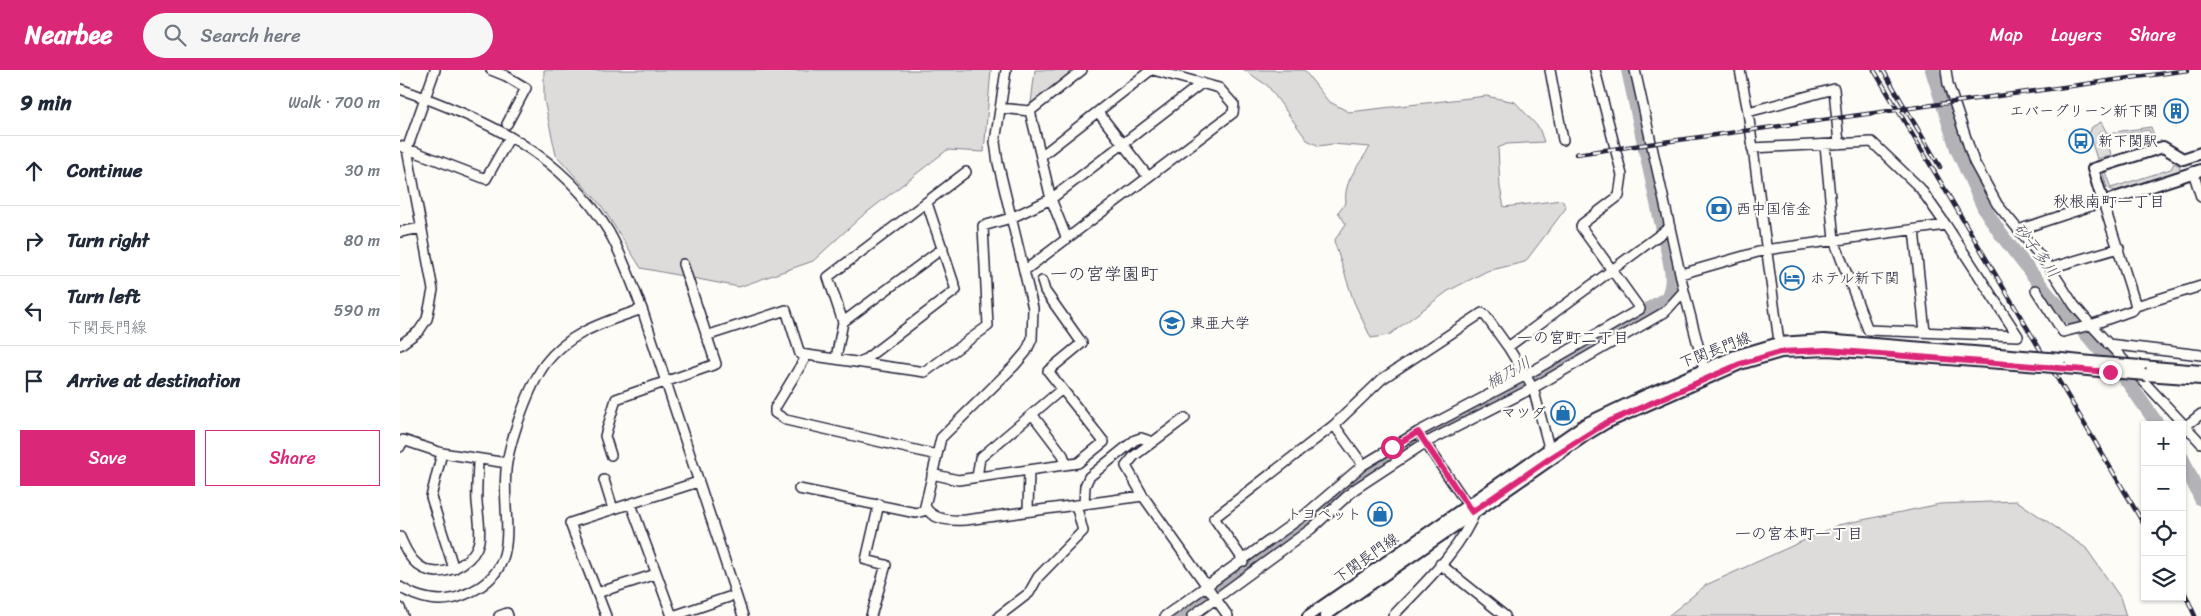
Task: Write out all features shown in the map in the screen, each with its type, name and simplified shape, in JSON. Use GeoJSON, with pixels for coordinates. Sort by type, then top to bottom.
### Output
{"type":"FeatureCollection","features":[{"type":"Feature","properties":{"kind":"main road"},"geometry":{"type":"LineString","coordinates":[[2163,147],[2183,159],[2193,172],[2103,202],[2094,169],[2163,147]]}},
{"type":"Feature","properties":{"kind":"main road"},"geometry":{"type":"LineString","coordinates":[[2183,159],[2201,153]]}},
{"type":"Feature","properties":{"kind":"main road","name":"下関長門線"},"geometry":{"type":"LineString","coordinates":[[1325,616],[1550,452],[1705,374],[1740,364],[1780,347],[2063,363],[2102,362],[2201,379]]}},
{"type":"Feature","properties":{"kind":"main road","name":"下関長門線"},"geometry":{"type":"LineString","coordinates":[[2063,363],[2110,372],[2144,370],[2201,371]]}},
{"type":"Feature","properties":{"kind":"main road","name":"下関長門線"},"geometry":{"type":"LineString","coordinates":[[1308,616],[1472,509]]}},
{"type":"Feature","properties":{"kind":"street"},"geometry":{"type":"LineString","coordinates":[[400,345],[419,331],[427,319],[431,306],[433,290],[404,148],[426,98],[435,70]]}},
{"type":"Feature","properties":{"kind":"street"},"geometry":{"type":"LineString","coordinates":[[491,70],[506,76],[526,88],[507,124]]}},
{"type":"Feature","properties":{"kind":"street"},"geometry":{"type":"LineString","coordinates":[[1006,70],[995,142],[998,163],[1033,317],[1032,339],[1026,352],[1014,366],[951,426],[941,438],[925,501],[927,510],[934,516],[960,520],[1143,496]]}},
{"type":"Feature","properties":{"kind":"street"},"geometry":{"type":"LineString","coordinates":[[1000,108],[1030,111],[1082,70]]}},
{"type":"Feature","properties":{"kind":"street"},"geometry":{"type":"LineString","coordinates":[[1024,271],[1233,113],[1234,104],[1219,88],[1152,70],[1041,156]]}},
{"type":"Feature","properties":{"kind":"street"},"geometry":{"type":"LineString","coordinates":[[1550,70],[1563,140]]}},
{"type":"Feature","properties":{"kind":"street"},"geometry":{"type":"LineString","coordinates":[[1165,616],[1244,561],[1306,514],[1363,465],[1418,432],[1526,375],[1640,309],[1581,227],[1582,224],[1619,196],[1622,186],[1622,175],[1595,70]]}},
{"type":"Feature","properties":{"kind":"street"},"geometry":{"type":"LineString","coordinates":[[1635,70],[1684,291],[1705,374]]}},
{"type":"Feature","properties":{"kind":"street"},"geometry":{"type":"LineString","coordinates":[[1740,70],[1748,112],[1780,347]]}},
{"type":"Feature","properties":{"kind":"street"},"geometry":{"type":"LineString","coordinates":[[1946,70],[1948,84],[1974,162],[1997,204],[2050,268],[2088,325],[2108,344],[2179,421]]}},
{"type":"Feature","properties":{"kind":"street"},"geometry":{"type":"LineString","coordinates":[[706,336],[786,310],[800,354],[863,361],[925,372],[988,326],[983,226],[1012,218],[1051,199],[1202,83]]}},
{"type":"Feature","properties":{"kind":"street"},"geometry":{"type":"LineString","coordinates":[[400,89],[477,118],[531,148],[565,176],[592,207],[609,232],[624,262],[642,310],[743,616]]}},
{"type":"Feature","properties":{"kind":"street"},"geometry":{"type":"LineString","coordinates":[[1748,112],[1834,89],[1839,144]]}},
{"type":"Feature","properties":{"kind":"street"},"geometry":{"type":"LineString","coordinates":[[1030,111],[1051,199],[1067,239]]}},
{"type":"Feature","properties":{"kind":"street"},"geometry":{"type":"LineString","coordinates":[[1098,112],[1146,174]]}},
{"type":"Feature","properties":{"kind":"street"},"geometry":{"type":"LineString","coordinates":[[404,148],[486,179],[507,142]]}},
{"type":"Feature","properties":{"kind":"street"},"geometry":{"type":"LineString","coordinates":[[1752,148],[1872,142],[1920,188],[2018,336],[1868,330],[1834,240],[1825,145]]}},
{"type":"Feature","properties":{"kind":"street"},"geometry":{"type":"LineString","coordinates":[[836,358],[843,322],[828,277],[966,172]]}},
{"type":"Feature","properties":{"kind":"street"},"geometry":{"type":"LineString","coordinates":[[2193,172],[2201,197]]}},
{"type":"Feature","properties":{"kind":"street"},"geometry":{"type":"LineString","coordinates":[[2018,230],[2103,202],[2136,306]]}},
{"type":"Feature","properties":{"kind":"street"},"geometry":{"type":"LineString","coordinates":[[863,361],[956,290],[926,203]]}},
{"type":"Feature","properties":{"kind":"street"},"geometry":{"type":"LineString","coordinates":[[1681,274],[1766,250],[1946,225]]}},
{"type":"Feature","properties":{"kind":"street"},"geometry":{"type":"LineString","coordinates":[[1508,347],[1670,227]]}},
{"type":"Feature","properties":{"kind":"street"},"geometry":{"type":"LineString","coordinates":[[400,232],[421,228]]}},
{"type":"Feature","properties":{"kind":"street"},"geometry":{"type":"LineString","coordinates":[[1914,230],[1925,332]]}},
{"type":"Feature","properties":{"kind":"street"},"geometry":{"type":"LineString","coordinates":[[843,322],[943,248]]}},
{"type":"Feature","properties":{"kind":"street"},"geometry":{"type":"LineString","coordinates":[[2050,268],[2119,248]]}},
{"type":"Feature","properties":{"kind":"street"},"geometry":{"type":"LineString","coordinates":[[611,456],[605,436],[616,399],[716,364],[683,264]]}},
{"type":"Feature","properties":{"kind":"street"},"geometry":{"type":"LineString","coordinates":[[932,474],[958,480],[1078,463],[1104,442],[1048,371],[1082,343],[1049,298],[1042,281]]}},
{"type":"Feature","properties":{"kind":"street"},"geometry":{"type":"LineString","coordinates":[[2036,290],[2063,332],[2133,310],[2136,306],[2201,286]]}},
{"type":"Feature","properties":{"kind":"street"},"geometry":{"type":"LineString","coordinates":[[1192,616],[1310,529],[1355,489],[1425,444],[1533,388],[1665,312],[1684,291]]}},
{"type":"Feature","properties":{"kind":"street"},"geometry":{"type":"LineString","coordinates":[[400,588],[414,596],[444,600],[454,599],[488,582],[501,562],[508,538],[505,501],[507,462],[530,392],[537,377],[555,352],[581,332],[642,310]]}},
{"type":"Feature","properties":{"kind":"street"},"geometry":{"type":"LineString","coordinates":[[1244,561],[1214,518],[1334,425],[1382,378],[1482,313],[1486,315],[1508,347],[1533,388],[1550,452]]}},
{"type":"Feature","properties":{"kind":"street"},"geometry":{"type":"LineString","coordinates":[[2108,344],[2201,355]]}},
{"type":"Feature","properties":{"kind":"street"},"geometry":{"type":"LineString","coordinates":[[807,355],[777,402],[775,413],[779,417],[937,455]]}},
{"type":"Feature","properties":{"kind":"street"},"geometry":{"type":"LineString","coordinates":[[977,477],[980,458],[1062,389]]}},
{"type":"Feature","properties":{"kind":"street"},"geometry":{"type":"LineString","coordinates":[[1032,414],[1063,456],[1066,464]]}},
{"type":"Feature","properties":{"kind":"street"},"geometry":{"type":"LineString","coordinates":[[2186,425],[2201,414]]}},
{"type":"Feature","properties":{"kind":"street"},"geometry":{"type":"LineString","coordinates":[[1185,418],[1134,456],[1126,466],[1143,496],[1228,616]]}},
{"type":"Feature","properties":{"kind":"street"},"geometry":{"type":"LineString","coordinates":[[1334,425],[1363,465]]}},
{"type":"Feature","properties":{"kind":"street"},"geometry":{"type":"LineString","coordinates":[[2186,429],[2201,443]]}},
{"type":"Feature","properties":{"kind":"street"},"geometry":{"type":"LineString","coordinates":[[1393,616],[1469,529],[1472,509],[1418,432]]}},
{"type":"Feature","properties":{"kind":"street"},"geometry":{"type":"LineString","coordinates":[[999,616],[1029,593],[1038,577],[1083,531],[1080,504],[1089,477],[1135,440],[1140,438],[1153,442]]}},
{"type":"Feature","properties":{"kind":"street"},"geometry":{"type":"LineString","coordinates":[[400,447],[403,440],[442,453],[507,462]]}},
{"type":"Feature","properties":{"kind":"street"},"geometry":{"type":"LineString","coordinates":[[442,453],[431,497],[454,569]]}},
{"type":"Feature","properties":{"kind":"street"},"geometry":{"type":"LineString","coordinates":[[400,537],[407,553],[414,562],[434,572],[446,572],[472,558],[480,540],[478,459]]}},
{"type":"Feature","properties":{"kind":"street"},"geometry":{"type":"LineString","coordinates":[[1028,511],[1029,470]]}},
{"type":"Feature","properties":{"kind":"street"},"geometry":{"type":"LineString","coordinates":[[604,480],[614,509]]}},
{"type":"Feature","properties":{"kind":"street"},"geometry":{"type":"LineString","coordinates":[[606,616],[570,523],[698,482]]}},
{"type":"Feature","properties":{"kind":"street"},"geometry":{"type":"LineString","coordinates":[[799,489],[916,513],[927,510]]}},
{"type":"Feature","properties":{"kind":"street"},"geometry":{"type":"LineString","coordinates":[[631,504],[673,616],[729,597]]}},
{"type":"Feature","properties":{"kind":"street"},"geometry":{"type":"LineString","coordinates":[[871,616],[886,565],[866,560],[879,504]]}},
{"type":"Feature","properties":{"kind":"street"},"geometry":{"type":"LineString","coordinates":[[1440,564],[1505,616]]}},
{"type":"Feature","properties":{"kind":"street"},"geometry":{"type":"LineString","coordinates":[[597,594],[656,574]]}},
{"type":"Feature","properties":{"kind":"street"},"geometry":{"type":"LineString","coordinates":[[400,608],[403,616]]}},
{"type":"Feature","properties":{"kind":"street"},"geometry":{"type":"LineString","coordinates":[[499,616],[507,613],[508,616]]}},
{"type":"Feature","properties":{"kind":"shaded area"},"geometry":{"type":"Polygon","coordinates":[[[544,70],[991,70],[984,152],[947,150],[861,217],[813,261],[739,287],[641,268],[601,205],[556,155],[544,100],[544,70]]]}},
{"type":"Feature","properties":{"kind":"shaded area"},"geometry":{"type":"Polygon","coordinates":[[[1035,70],[1082,70],[1030,111],[1035,70]]]}},
{"type":"Feature","properties":{"kind":"shaded area"},"geometry":{"type":"Polygon","coordinates":[[[1244,70],[1304,70],[1328,101],[1349,112],[1486,96],[1515,102],[1539,128],[1544,142],[1507,144],[1498,148],[1500,187],[1504,207],[1562,200],[1566,208],[1525,262],[1487,271],[1448,291],[1389,335],[1371,338],[1354,302],[1334,241],[1346,224],[1338,212],[1346,202],[1347,187],[1357,166],[1370,147],[1332,144],[1319,146],[1307,140],[1268,86],[1244,70]]]}},
{"type":"Feature","properties":{"kind":"shaded area"},"geometry":{"type":"Polygon","coordinates":[[[2101,122],[2107,133],[2151,127],[2156,141],[2153,142],[2149,130],[2109,136],[2100,131],[2097,135],[2109,147],[2111,155],[2097,159],[2089,134],[2092,127],[2101,122]]]}},
{"type":"Feature","properties":{"kind":"shaded area"},"geometry":{"type":"Polygon","coordinates":[[[2174,163],[2180,166],[2179,171],[2116,191],[2107,188],[2102,170],[2104,169],[2111,188],[2171,169],[2174,163]]]}},
{"type":"Feature","properties":{"kind":"shaded area"},"geometry":{"type":"Polygon","coordinates":[[[2017,501],[2086,548],[2120,597],[2126,616],[1668,616],[1706,585],[1838,525],[1940,504],[2017,501]]]}},
{"type":"Feature","properties":{"kind":"waterway","name":"楠乃川"},"geometry":{"type":"LineString","coordinates":[[1179,616],[1320,512],[1339,492],[1377,464],[1534,378],[1667,298],[1672,283],[1672,274],[1628,70]]}},
{"type":"Feature","properties":{"kind":"waterway","name":"砂子多川"},"geometry":{"type":"LineString","coordinates":[[1932,70],[1957,149],[1984,208],[2000,233],[2050,297],[2087,335],[2130,385],[2155,421]]}},
{"type":"Feature","properties":{"kind":"waterway","name":"砂子多川"},"geometry":{"type":"LineString","coordinates":[[2186,466],[2201,499]]}},
{"type":"Feature","properties":{"kind":"railway"},"geometry":{"type":"LineString","coordinates":[[1874,70],[2141,519]]}},
{"type":"Feature","properties":{"kind":"railway"},"geometry":{"type":"LineString","coordinates":[[1883,70],[1940,167]]}},
{"type":"Feature","properties":{"kind":"railway"},"geometry":{"type":"LineString","coordinates":[[1576,154],[2188,70]]}},
{"type":"Feature","properties":{"kind":"railway"},"geometry":{"type":"LineString","coordinates":[[2186,596],[2195,616]]}},
{"type":"Feature","properties":{"kind":"place","name":"エバーグリーン新下関"},"geometry":{"type":"Point","coordinates":[2176,111]}},
{"type":"Feature","properties":{"kind":"place","name":"新下関駅"},"geometry":{"type":"Point","coordinates":[2081,141]}},
{"type":"Feature","properties":{"kind":"place","name":"西中国信金"},"geometry":{"type":"Point","coordinates":[1719,209]}},
{"type":"Feature","properties":{"kind":"place","name":"ホテル新下関"},"geometry":{"type":"Point","coordinates":[1792,278]}},
{"type":"Feature","properties":{"kind":"place","name":"東亜大学"},"geometry":{"type":"Point","coordinates":[1172,323]}},
{"type":"Feature","properties":{"kind":"place","name":"マツダ"},"geometry":{"type":"Point","coordinates":[1563,413]}},
{"type":"Feature","properties":{"kind":"place","name":"トヨペット"},"geometry":{"type":"Point","coordinates":[1380,514]}},
{"type":"Feature","properties":{"kind":"district","name":"秋根南町一丁目"},"geometry":{"type":"Point","coordinates":[2109,201]}},
{"type":"Feature","properties":{"kind":"district","name":"一の宮学園町"},"geometry":{"type":"Point","coordinates":[1104,274]}},
{"type":"Feature","properties":{"kind":"district","name":"一の宮町二丁目"},"geometry":{"type":"Point","coordinates":[1573,337]}},
{"type":"Feature","properties":{"kind":"district","name":"一の宮本町一丁目"},"geometry":{"type":"Point","coordinates":[1799,533]}},
{"type":"Feature","properties":{"kind":"route"},"geometry":{"type":"LineString","coordinates":[[1392,447],[1418,432],[1472,512],[1552,457],[1606,423],[1740,364],[1780,352],[1828,350],[2110,372]]}}]}
